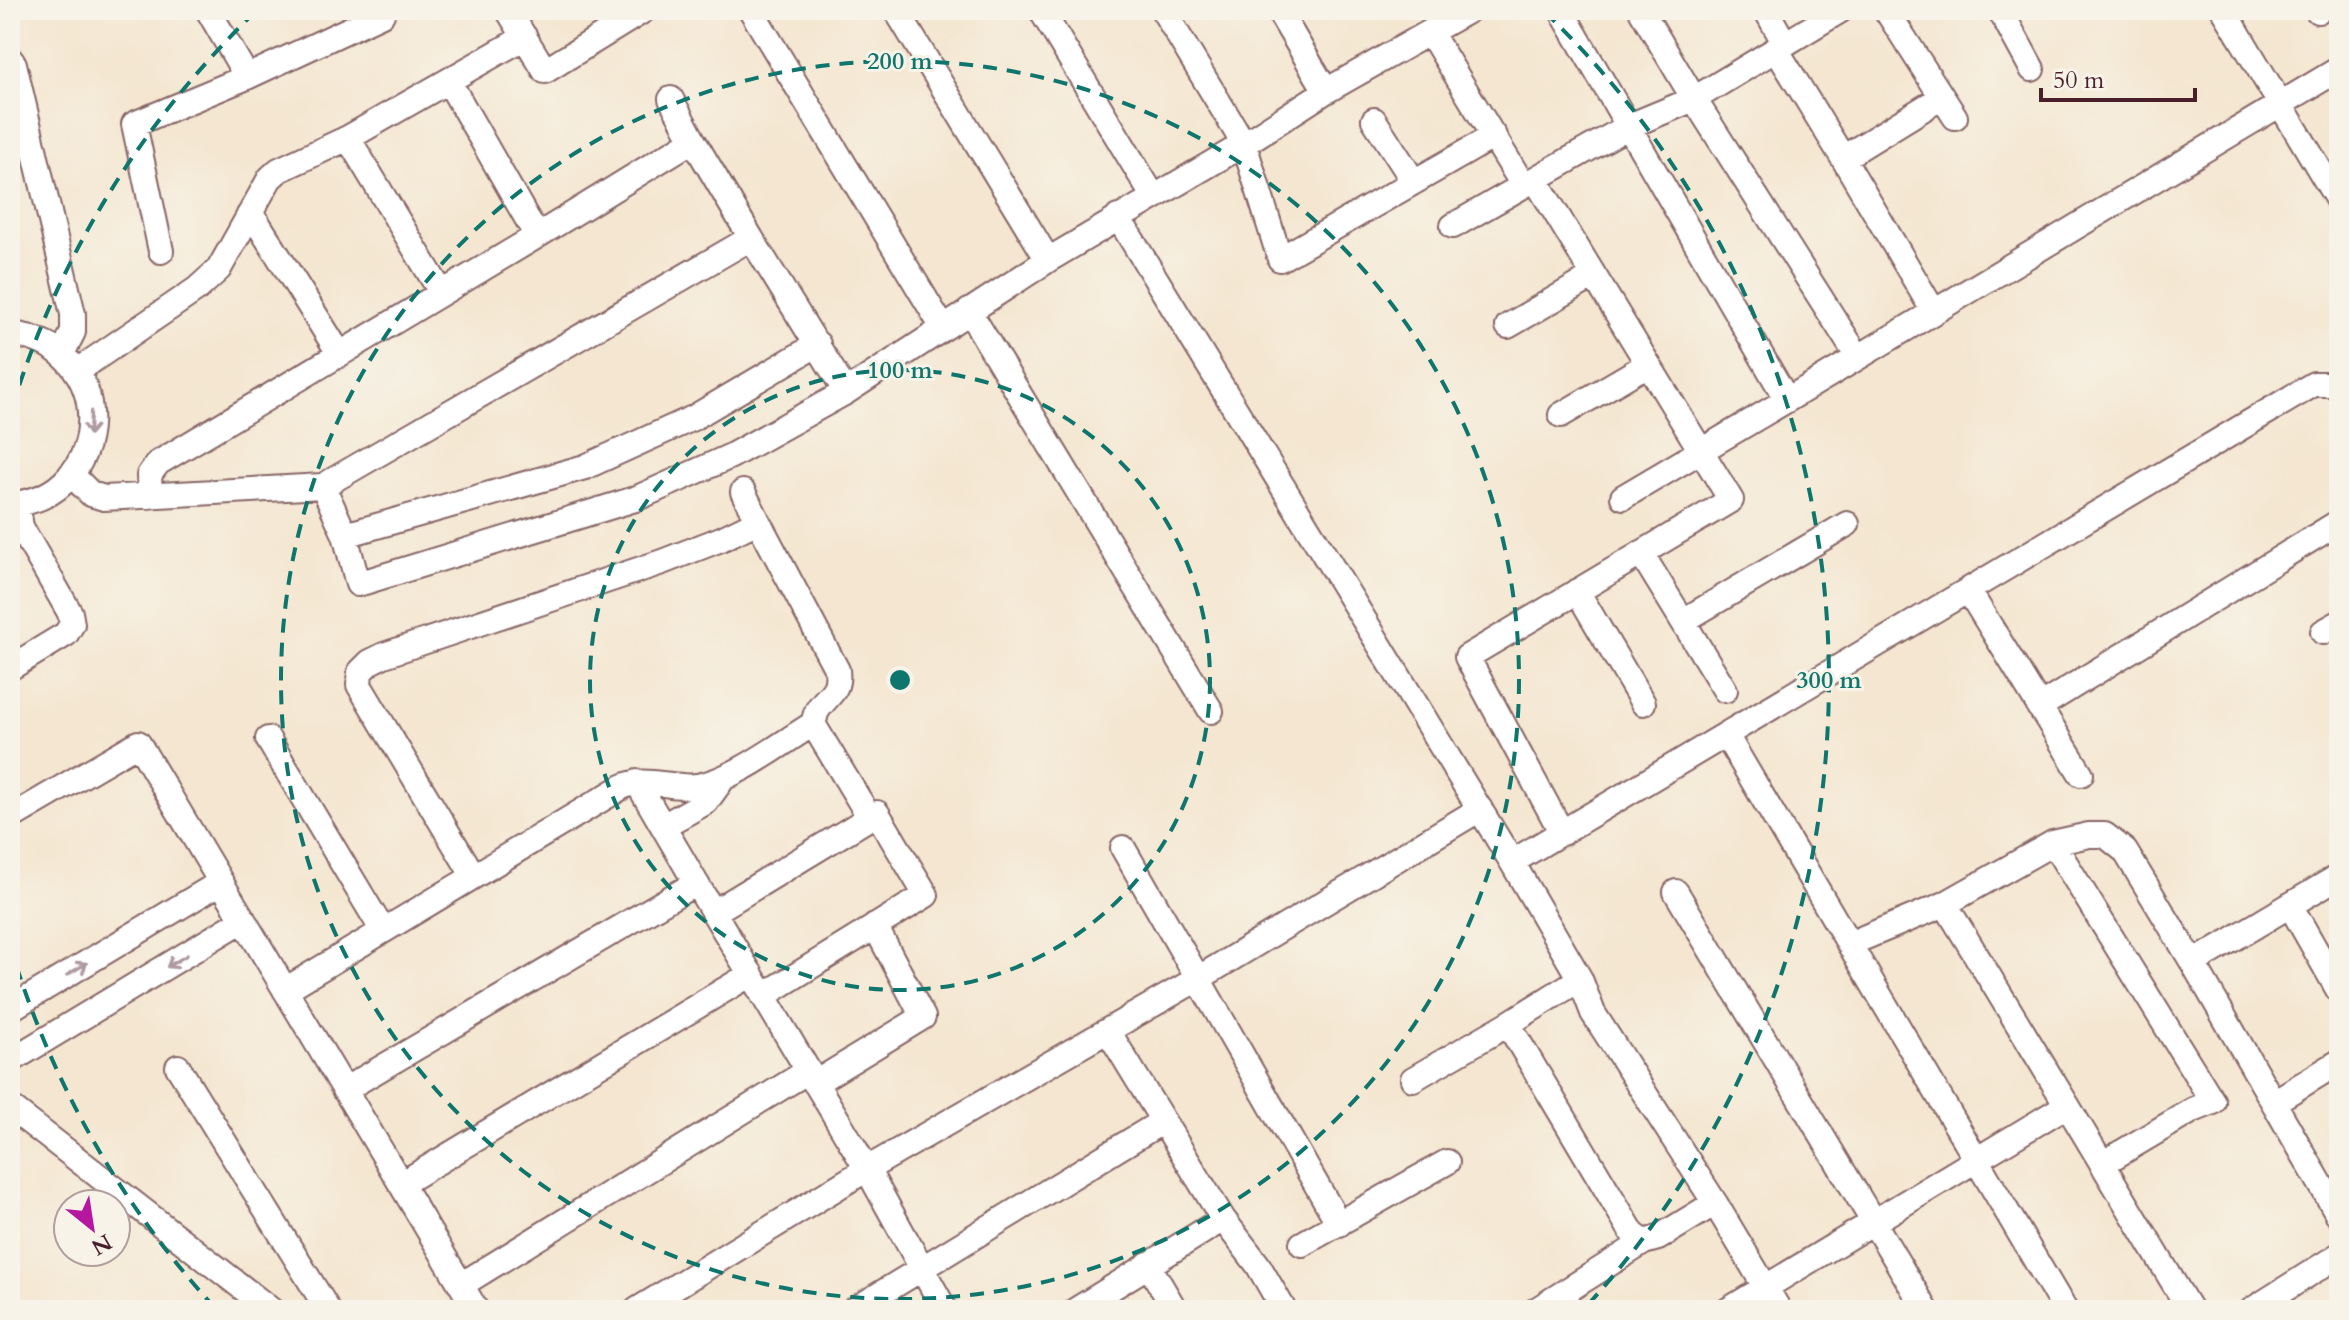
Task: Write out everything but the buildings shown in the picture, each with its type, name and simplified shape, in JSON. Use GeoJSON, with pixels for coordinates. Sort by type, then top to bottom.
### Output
{"type":"FeatureCollection","features":[{"type":"Feature","properties":{"kind":"street"},"geometry":{"type":"LineString","coordinates":[[208,10],[247,77]]}},
{"type":"Feature","properties":{"kind":"street"},"geometry":{"type":"LineString","coordinates":[[508,10],[545,71],[633,13]]}},
{"type":"Feature","properties":{"kind":"street"},"geometry":{"type":"LineString","coordinates":[[751,10],[943,328]]}},
{"type":"Feature","properties":{"kind":"street"},"geometry":{"type":"LineString","coordinates":[[896,10],[1048,260]]}},
{"type":"Feature","properties":{"kind":"street"},"geometry":{"type":"LineString","coordinates":[[1041,10],[1153,196]]}},
{"type":"Feature","properties":{"kind":"street"},"geometry":{"type":"LineString","coordinates":[[1163,10],[1244,144],[1280,259],[1494,136]]}},
{"type":"Feature","properties":{"kind":"street"},"geometry":{"type":"LineString","coordinates":[[1278,10],[1326,91]]}},
{"type":"Feature","properties":{"kind":"street"},"geometry":{"type":"LineString","coordinates":[[323,486],[345,535],[358,584],[635,499],[731,456],[846,392],[1118,217],[1244,144],[1326,91],[1469,10]]}},
{"type":"Feature","properties":{"kind":"street"},"geometry":{"type":"LineString","coordinates":[[1561,10],[1787,400]]}},
{"type":"Feature","properties":{"kind":"street"},"geometry":{"type":"LineString","coordinates":[[1641,10],[1858,357]]}},
{"type":"Feature","properties":{"kind":"street"},"geometry":{"type":"LineString","coordinates":[[1766,10],[1781,46],[1843,158],[1934,312]]}},
{"type":"Feature","properties":{"kind":"street"},"geometry":{"type":"LineString","coordinates":[[1453,226],[1629,126],[1694,99],[1841,10]]}},
{"type":"Feature","properties":{"kind":"street"},"geometry":{"type":"LineString","coordinates":[[1843,158],[1948,107],[1886,10]]}},
{"type":"Feature","properties":{"kind":"street"},"geometry":{"type":"LineString","coordinates":[[2000,10],[2032,69]]}},
{"type":"Feature","properties":{"kind":"street"},"geometry":{"type":"LineString","coordinates":[[2224,10],[2338,197]]}},
{"type":"Feature","properties":{"kind":"street"},"geometry":{"type":"LineString","coordinates":[[161,251],[134,124],[247,77],[344,20],[382,14]]}},
{"type":"Feature","properties":{"kind":"street"},"geometry":{"type":"LineString","coordinates":[[1430,32],[1494,136],[1594,276],[1731,500],[1467,657],[1562,833]]}},
{"type":"Feature","properties":{"kind":"street"},"geometry":{"type":"LineString","coordinates":[[70,362],[197,289],[219,269],[270,178],[279,170],[348,138],[525,37]]}},
{"type":"Feature","properties":{"kind":"street"},"geometry":{"type":"LineString","coordinates":[[10,59],[14,64],[73,314],[70,362]]}},
{"type":"Feature","properties":{"kind":"street"},"geometry":{"type":"LineString","coordinates":[[1623,497],[2339,69]]}},
{"type":"Feature","properties":{"kind":"street"},"geometry":{"type":"LineString","coordinates":[[449,82],[537,236]]}},
{"type":"Feature","properties":{"kind":"street"},"geometry":{"type":"LineString","coordinates":[[671,99],[751,238],[846,392]]}},
{"type":"Feature","properties":{"kind":"street"},"geometry":{"type":"LineString","coordinates":[[1374,120],[1414,182]]}},
{"type":"Feature","properties":{"kind":"street"},"geometry":{"type":"LineString","coordinates":[[348,138],[441,292]]}},
{"type":"Feature","properties":{"kind":"street"},"geometry":{"type":"LineString","coordinates":[[150,496],[149,475],[158,463],[693,140]]}},
{"type":"Feature","properties":{"kind":"street"},"geometry":{"type":"LineString","coordinates":[[249,215],[257,222],[339,353]]}},
{"type":"Feature","properties":{"kind":"street"},"geometry":{"type":"LineString","coordinates":[[1118,217],[1512,862],[1580,979],[1593,1013],[1715,1203],[1779,1310]]}},
{"type":"Feature","properties":{"kind":"street"},"geometry":{"type":"LineString","coordinates":[[71,474],[91,494],[104,498],[323,486],[751,238]]}},
{"type":"Feature","properties":{"kind":"street"},"geometry":{"type":"LineString","coordinates":[[1508,326],[1594,276]]}},
{"type":"Feature","properties":{"kind":"street"},"geometry":{"type":"LineString","coordinates":[[969,311],[1211,711]]}},
{"type":"Feature","properties":{"kind":"street"},"geometry":{"type":"LineString","coordinates":[[10,334],[45,342],[70,362],[88,396],[91,424],[88,442],[71,474],[37,498],[14,503],[21,527],[70,613],[72,624],[66,634],[10,668]]}},
{"type":"Feature","properties":{"kind":"street"},"geometry":{"type":"LineString","coordinates":[[345,535],[585,467],[693,418],[818,344]]}},
{"type":"Feature","properties":{"kind":"street"},"geometry":{"type":"LineString","coordinates":[[1561,415],[1648,364]]}},
{"type":"Feature","properties":{"kind":"street"},"geometry":{"type":"LineString","coordinates":[[1512,862],[2314,384],[2339,387]]}},
{"type":"Feature","properties":{"kind":"street"},"geometry":{"type":"LineString","coordinates":[[285,990],[622,787],[637,782],[687,787],[722,780],[813,724],[818,710],[834,691],[837,670],[743,492]]}},
{"type":"Feature","properties":{"kind":"street"},"geometry":{"type":"LineString","coordinates":[[473,875],[359,685],[360,672],[384,655],[662,562],[758,521]]}},
{"type":"Feature","properties":{"kind":"street"},"geometry":{"type":"LineString","coordinates":[[2039,707],[2339,522]]}},
{"type":"Feature","properties":{"kind":"street"},"geometry":{"type":"LineString","coordinates":[[1683,621],[1847,524]]}},
{"type":"Feature","properties":{"kind":"street"},"geometry":{"type":"LineString","coordinates":[[1641,553],[1725,690]]}},
{"type":"Feature","properties":{"kind":"street"},"geometry":{"type":"LineString","coordinates":[[1968,590],[2081,774]]}},
{"type":"Feature","properties":{"kind":"street"},"geometry":{"type":"LineString","coordinates":[[1577,591],[1643,703]]}},
{"type":"Feature","properties":{"kind":"street"},"geometry":{"type":"LineString","coordinates":[[813,724],[870,818]]}},
{"type":"Feature","properties":{"kind":"street"},"geometry":{"type":"LineString","coordinates":[[1726,735],[2065,1310]]}},
{"type":"Feature","properties":{"kind":"street"},"geometry":{"type":"LineString","coordinates":[[268,739],[383,931]]}},
{"type":"Feature","properties":{"kind":"street"},"geometry":{"type":"LineString","coordinates":[[10,818],[138,743],[476,1310]]}},
{"type":"Feature","properties":{"kind":"street"},"geometry":{"type":"LineString","coordinates":[[663,826],[706,802],[722,780]]}},
{"type":"Feature","properties":{"kind":"street"},"geometry":{"type":"LineString","coordinates":[[637,782],[867,1169],[945,1310]]}},
{"type":"Feature","properties":{"kind":"street"},"geometry":{"type":"LineString","coordinates":[[637,1310],[867,1169],[1199,978],[1480,809]]}},
{"type":"Feature","properties":{"kind":"street"},"geometry":{"type":"LineString","coordinates":[[714,912],[877,813],[926,895],[763,996]]}},
{"type":"Feature","properties":{"kind":"street"},"geometry":{"type":"LineString","coordinates":[[1849,944],[1945,904],[2053,843],[2089,835],[2105,835],[2125,851],[2274,1102],[2331,1183],[2339,1216]]}},
{"type":"Feature","properties":{"kind":"street"},"geometry":{"type":"LineString","coordinates":[[2053,843],[2213,1102],[2193,1110],[2102,1164]]}},
{"type":"Feature","properties":{"kind":"street"},"geometry":{"type":"LineString","coordinates":[[1123,848],[1339,1224]]}},
{"type":"Feature","properties":{"kind":"street"},"geometry":{"type":"LineString","coordinates":[[2193,963],[2339,876]]}},
{"type":"Feature","properties":{"kind":"street"},"geometry":{"type":"LineString","coordinates":[[10,1009],[221,882]]}},
{"type":"Feature","properties":{"kind":"street"},"geometry":{"type":"LineString","coordinates":[[344,1090],[696,883]]}},
{"type":"Feature","properties":{"kind":"street"},"geometry":{"type":"LineString","coordinates":[[1676,892],[1926,1310]]}},
{"type":"Feature","properties":{"kind":"street"},"geometry":{"type":"LineString","coordinates":[[1945,904],[2190,1310]]}},
{"type":"Feature","properties":{"kind":"street"},"geometry":{"type":"LineString","coordinates":[[2290,905],[2339,991]]}},
{"type":"Feature","properties":{"kind":"street"},"geometry":{"type":"LineString","coordinates":[[10,1061],[243,920]]}},
{"type":"Feature","properties":{"kind":"street"},"geometry":{"type":"LineString","coordinates":[[461,1285],[811,1077],[923,1017],[875,926]]}},
{"type":"Feature","properties":{"kind":"street"},"geometry":{"type":"LineString","coordinates":[[401,1184],[751,974]]}},
{"type":"Feature","properties":{"kind":"street"},"geometry":{"type":"LineString","coordinates":[[1413,1079],[1580,979]]}},
{"type":"Feature","properties":{"kind":"street"},"geometry":{"type":"LineString","coordinates":[[1508,1024],[1633,1234],[1644,1242]]}},
{"type":"Feature","properties":{"kind":"street"},"geometry":{"type":"LineString","coordinates":[[1108,1031],[1223,1219],[1258,1265],[1284,1310]]}},
{"type":"Feature","properties":{"kind":"street"},"geometry":{"type":"LineString","coordinates":[[2274,1102],[2339,1062]]}},
{"type":"Feature","properties":{"kind":"street"},"geometry":{"type":"LineString","coordinates":[[178,1067],[328,1310]]}},
{"type":"Feature","properties":{"kind":"street"},"geometry":{"type":"LineString","coordinates":[[1728,1310],[2067,1105]]}},
{"type":"Feature","properties":{"kind":"street"},"geometry":{"type":"LineString","coordinates":[[10,1107],[271,1310]]}},
{"type":"Feature","properties":{"kind":"street"},"geometry":{"type":"LineString","coordinates":[[854,1310],[1163,1121]]}},
{"type":"Feature","properties":{"kind":"street"},"geometry":{"type":"LineString","coordinates":[[1302,1244],[1447,1162]]}},
{"type":"Feature","properties":{"kind":"street"},"geometry":{"type":"LineString","coordinates":[[1536,1310],[1644,1242],[1658,1238],[1715,1203]]}},
{"type":"Feature","properties":{"kind":"street"},"geometry":{"type":"LineString","coordinates":[[1076,1310],[1223,1219]]}},
{"type":"Feature","properties":{"kind":"street"},"geometry":{"type":"LineString","coordinates":[[2252,1310],[2339,1255]]}},
{"type":"Feature","properties":{"kind":"street"},"geometry":{"type":"LineString","coordinates":[[1148,1264],[1175,1310]]}}]}
